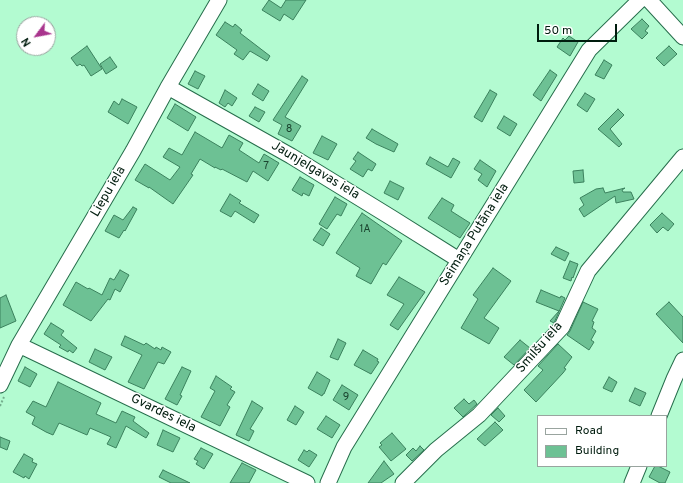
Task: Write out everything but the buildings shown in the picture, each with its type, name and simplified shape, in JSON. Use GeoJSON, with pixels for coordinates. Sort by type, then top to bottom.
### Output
{"type":"FeatureCollection","features":[{"type":"Feature","properties":{"kind":"street","name":"Seimaņa Putāna iela"},"geometry":{"type":"LineString","coordinates":[[328,483],[344,447],[589,50],[640,0]]}},
{"type":"Feature","properties":{"kind":"street"},"geometry":{"type":"LineString","coordinates":[[649,0],[683,37]]}},
{"type":"Feature","properties":{"kind":"street","name":"Liepu iela"},"geometry":{"type":"LineString","coordinates":[[0,385],[20,345],[133,151],[216,2]]}},
{"type":"Feature","properties":{"kind":"street","name":"Jaunjelgavas iela"},"geometry":{"type":"LineString","coordinates":[[168,87],[291,156],[459,260]]}},
{"type":"Feature","properties":{"kind":"street","name":"Smilšu iela"},"geometry":{"type":"LineString","coordinates":[[403,483],[436,450],[479,415],[562,327],[588,271],[683,157]]}},
{"type":"Feature","properties":{"kind":"street","name":"Gvardes iela"},"geometry":{"type":"LineString","coordinates":[[20,345],[308,483]]}},
{"type":"Feature","properties":{"kind":"street"},"geometry":{"type":"LineString","coordinates":[[660,415],[678,383],[683,360]]}},
{"type":"Feature","properties":{"kind":"street"},"geometry":{"type":"LineString","coordinates":[[632,483],[639,467]]}}]}
